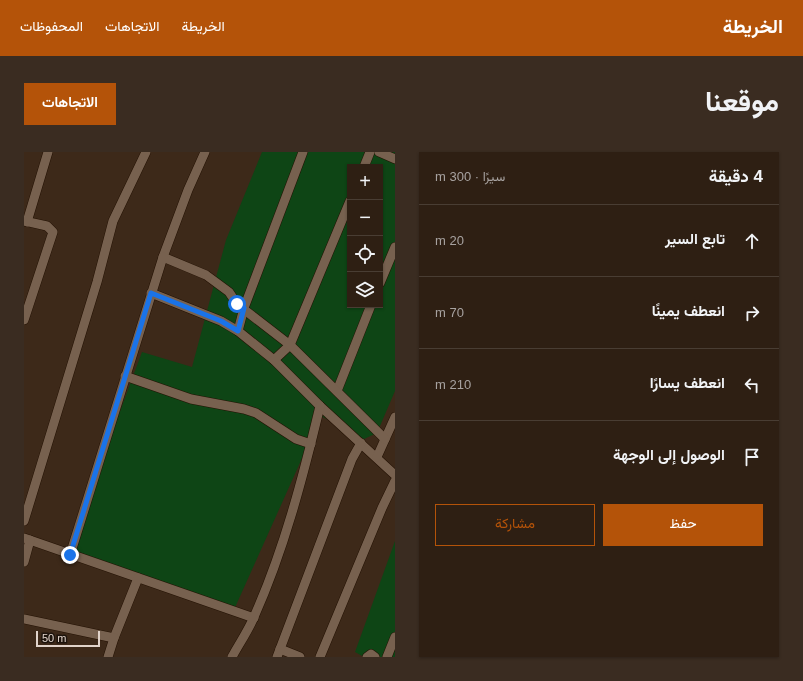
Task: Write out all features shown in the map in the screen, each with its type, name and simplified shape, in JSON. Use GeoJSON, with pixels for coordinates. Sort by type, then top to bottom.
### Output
{"type":"FeatureCollection","features":[{"type":"Feature","properties":{"kind":"street"},"geometry":{"type":"LineString","coordinates":[[24,320],[53,232],[49,227],[26,222],[48,152]]}},
{"type":"Feature","properties":{"kind":"street"},"geometry":{"type":"LineString","coordinates":[[24,521],[97,282],[111,226],[146,152]]}},
{"type":"Feature","properties":{"kind":"street"},"geometry":{"type":"LineString","coordinates":[[70,555],[124,376],[163,257],[188,190],[205,152]]}},
{"type":"Feature","properties":{"kind":"street"},"geometry":{"type":"LineString","coordinates":[[238,331],[244,308],[303,152]]}},
{"type":"Feature","properties":{"kind":"street"},"geometry":{"type":"LineString","coordinates":[[365,164],[370,152]]}},
{"type":"Feature","properties":{"kind":"street"},"geometry":{"type":"LineString","coordinates":[[379,152],[395,159]]}},
{"type":"Feature","properties":{"kind":"street"},"geometry":{"type":"LineString","coordinates":[[274,360],[290,345],[347,208]]}},
{"type":"Feature","properties":{"kind":"street"},"geometry":{"type":"LineString","coordinates":[[383,276],[395,247]]}},
{"type":"Feature","properties":{"kind":"street"},"geometry":{"type":"LineString","coordinates":[[163,257],[206,275],[229,292],[235,302],[290,345],[385,439]]}},
{"type":"Feature","properties":{"kind":"street"},"geometry":{"type":"LineString","coordinates":[[151,293],[221,321],[238,331],[274,360],[320,406],[395,475]]}},
{"type":"Feature","properties":{"kind":"street"},"geometry":{"type":"LineString","coordinates":[[337,391],[371,308]]}},
{"type":"Feature","properties":{"kind":"street"},"geometry":{"type":"LineString","coordinates":[[124,376],[191,399],[244,409],[256,414],[296,438],[311,444]]}},
{"type":"Feature","properties":{"kind":"street"},"geometry":{"type":"LineString","coordinates":[[232,657],[254,618],[285,538],[320,406]]}},
{"type":"Feature","properties":{"kind":"street"},"geometry":{"type":"LineString","coordinates":[[377,457],[395,417]]}},
{"type":"Feature","properties":{"kind":"street"},"geometry":{"type":"LineString","coordinates":[[300,657],[278,653],[352,459],[361,443]]}},
{"type":"Feature","properties":{"kind":"street"},"geometry":{"type":"LineString","coordinates":[[320,657],[382,508],[395,481]]}},
{"type":"Feature","properties":{"kind":"street"},"geometry":{"type":"LineString","coordinates":[[24,562],[27,539],[254,618]]}},
{"type":"Feature","properties":{"kind":"street"},"geometry":{"type":"LineString","coordinates":[[108,657],[138,578]]}},
{"type":"Feature","properties":{"kind":"street"},"geometry":{"type":"LineString","coordinates":[[24,619],[114,638]]}},
{"type":"Feature","properties":{"kind":"street"},"geometry":{"type":"LineString","coordinates":[[387,657],[395,637]]}},
{"type":"Feature","properties":{"kind":"street"},"geometry":{"type":"LineString","coordinates":[[367,657],[371,654],[375,657]]}},
{"type":"Feature","properties":{"kind":"green space"},"geometry":{"type":"Polygon","coordinates":[[[262,152],[395,152],[395,391],[377,433],[364,439],[321,416],[233,612],[68,551],[142,352],[192,367],[226,240],[262,152]]]}},
{"type":"Feature","properties":{"kind":"green space"},"geometry":{"type":"Polygon","coordinates":[[[395,541],[395,657],[364,657],[355,652],[395,541]]]}},
{"type":"Feature","properties":{"kind":"route"},"geometry":{"type":"LineString","coordinates":[[70,555],[124,376],[151,293],[221,321],[238,331],[244,308],[237,304]]}}]}
